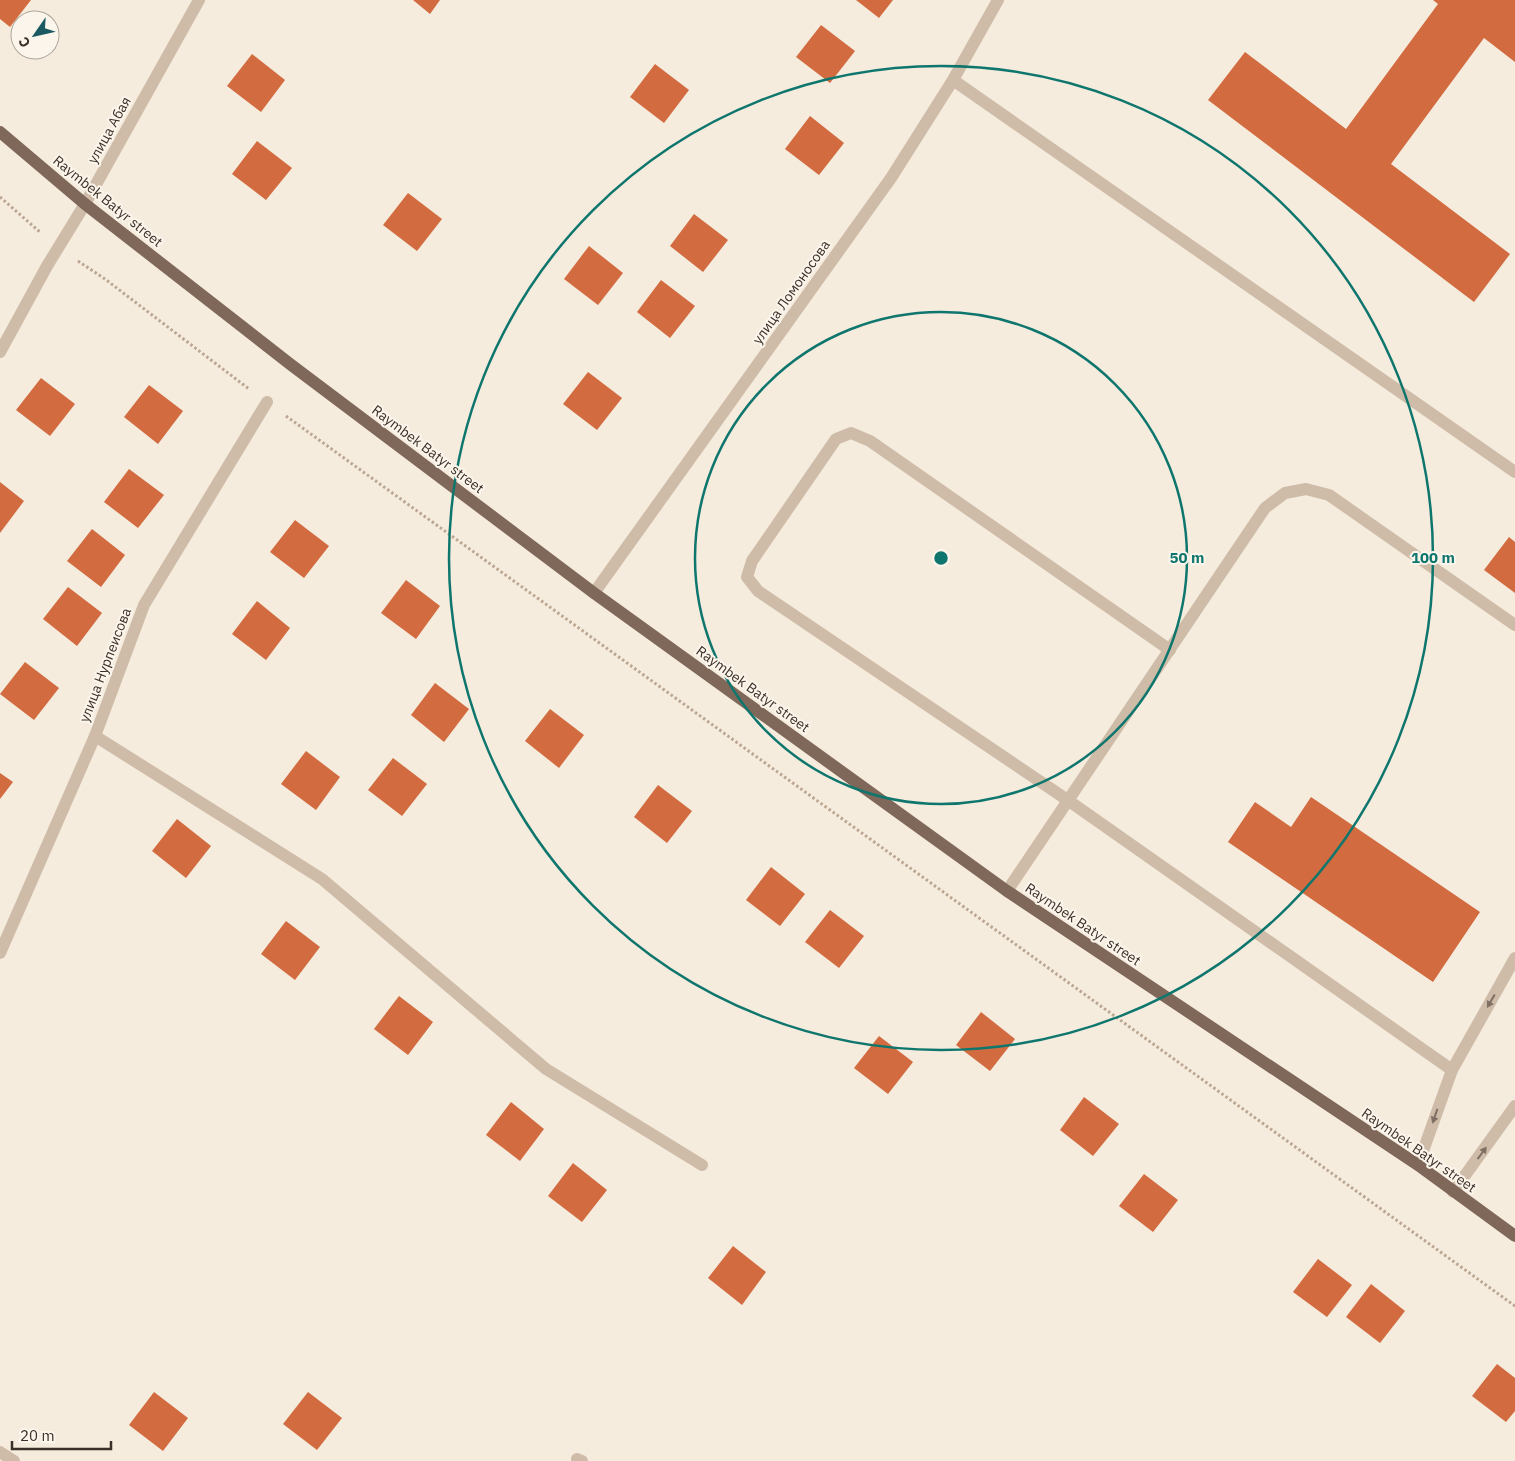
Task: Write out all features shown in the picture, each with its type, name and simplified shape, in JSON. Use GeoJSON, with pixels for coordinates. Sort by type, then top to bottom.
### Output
{"type":"FeatureCollection","features":[{"type":"Feature","properties":{"kind":"main road","name":"Raymbek Batyr street"},"geometry":{"type":"LineString","coordinates":[[0,132],[85,204],[290,364],[594,593],[1007,891],[1418,1166],[1515,1236]]}},
{"type":"Feature","properties":{"kind":"street","name":"улица Абая"},"geometry":{"type":"LineString","coordinates":[[0,352],[199,0]]}},
{"type":"Feature","properties":{"kind":"street","name":"улица Ломоносова"},"geometry":{"type":"LineString","coordinates":[[594,593],[890,178],[954,80],[998,0]]}},
{"type":"Feature","properties":{"kind":"street"},"geometry":{"type":"LineString","coordinates":[[954,80],[1515,472]]}},
{"type":"Feature","properties":{"kind":"street","name":"улица Нурпеисова"},"geometry":{"type":"LineString","coordinates":[[0,953],[95,736],[144,605],[267,402]]}},
{"type":"Feature","properties":{"kind":"street"},"geometry":{"type":"LineString","coordinates":[[1170,650],[870,441],[851,433],[836,439],[752,561],[747,577],[758,591],[1069,801],[1452,1070]]}},
{"type":"Feature","properties":{"kind":"street"},"geometry":{"type":"LineString","coordinates":[[1007,891],[1265,508],[1285,493],[1306,489],[1329,495],[1515,625]]}},
{"type":"Feature","properties":{"kind":"street"},"geometry":{"type":"LineString","coordinates":[[95,736],[322,879],[546,1069],[702,1165]]}},
{"type":"Feature","properties":{"kind":"street"},"geometry":{"type":"LineString","coordinates":[[1418,1166],[1452,1070],[1515,958]]}},
{"type":"Feature","properties":{"kind":"street"},"geometry":{"type":"LineString","coordinates":[[1453,1192],[1515,1106]]}},
{"type":"Feature","properties":{"kind":"street"},"geometry":{"type":"LineString","coordinates":[[0,1452],[14,1461]]}},
{"type":"Feature","properties":{"kind":"path"},"geometry":{"type":"LineString","coordinates":[[0,197],[58,248],[104,279],[267,402],[1515,1306]]}},
{"type":"Feature","properties":{"kind":"building"},"geometry":{"type":"Polygon","coordinates":[[[0,0],[31,0],[23,10],[10,10],[10,27],[0,19],[0,0]]]}},
{"type":"Feature","properties":{"kind":"building"},"geometry":{"type":"Polygon","coordinates":[[[413,0],[440,0],[430,14],[413,0]]]}},
{"type":"Feature","properties":{"kind":"building"},"geometry":{"type":"Polygon","coordinates":[[[856,0],[893,0],[879,18],[856,0]]]}},
{"type":"Feature","properties":{"kind":"building"},"geometry":{"type":"Polygon","coordinates":[[[1433,0],[1515,0],[1515,62],[1484,38],[1391,164],[1510,254],[1474,302],[1208,100],[1245,52],[1346,129],[1438,4],[1433,0]]]}},
{"type":"Feature","properties":{"kind":"building"},"geometry":{"type":"Polygon","coordinates":[[[821,25],[855,51],[830,83],[796,57],[821,25]]]}},
{"type":"Feature","properties":{"kind":"building"},"geometry":{"type":"Polygon","coordinates":[[[252,54],[285,80],[261,112],[227,86],[252,54]]]}},
{"type":"Feature","properties":{"kind":"building"},"geometry":{"type":"Polygon","coordinates":[[[655,64],[689,90],[664,123],[630,97],[655,64]]]}},
{"type":"Feature","properties":{"kind":"building"},"geometry":{"type":"Polygon","coordinates":[[[810,116],[844,143],[819,175],[785,149],[810,116]]]}},
{"type":"Feature","properties":{"kind":"building"},"geometry":{"type":"Polygon","coordinates":[[[257,141],[292,168],[266,200],[232,174],[257,141]]]}},
{"type":"Feature","properties":{"kind":"building"},"geometry":{"type":"Polygon","coordinates":[[[408,193],[442,219],[417,251],[383,225],[408,193]]]}},
{"type":"Feature","properties":{"kind":"building"},"geometry":{"type":"Polygon","coordinates":[[[694,214],[728,240],[703,272],[670,246],[694,214]]]}},
{"type":"Feature","properties":{"kind":"building"},"geometry":{"type":"Polygon","coordinates":[[[589,246],[623,273],[598,305],[564,279],[589,246]]]}},
{"type":"Feature","properties":{"kind":"building"},"geometry":{"type":"Polygon","coordinates":[[[661,280],[695,306],[670,338],[637,312],[661,280]]]}},
{"type":"Feature","properties":{"kind":"building"},"geometry":{"type":"Polygon","coordinates":[[[588,372],[622,398],[597,430],[563,404],[588,372]]]}},
{"type":"Feature","properties":{"kind":"building"},"geometry":{"type":"Polygon","coordinates":[[[41,378],[75,404],[50,436],[16,410],[41,378]]]}},
{"type":"Feature","properties":{"kind":"building"},"geometry":{"type":"Polygon","coordinates":[[[149,385],[183,411],[158,444],[124,417],[149,385]]]}},
{"type":"Feature","properties":{"kind":"building"},"geometry":{"type":"Polygon","coordinates":[[[129,469],[164,495],[138,528],[104,502],[129,469]]]}},
{"type":"Feature","properties":{"kind":"building"},"geometry":{"type":"Polygon","coordinates":[[[0,482],[24,501],[0,533],[0,482]]]}},
{"type":"Feature","properties":{"kind":"building"},"geometry":{"type":"Polygon","coordinates":[[[295,520],[329,546],[304,578],[270,552],[295,520]]]}},
{"type":"Feature","properties":{"kind":"building"},"geometry":{"type":"Polygon","coordinates":[[[92,529],[125,555],[101,587],[67,561],[92,529]]]}},
{"type":"Feature","properties":{"kind":"building"},"geometry":{"type":"Polygon","coordinates":[[[1509,537],[1515,542],[1515,593],[1484,570],[1509,537]]]}},
{"type":"Feature","properties":{"kind":"building"},"geometry":{"type":"Polygon","coordinates":[[[406,580],[440,606],[416,639],[381,613],[406,580]]]}},
{"type":"Feature","properties":{"kind":"building"},"geometry":{"type":"Polygon","coordinates":[[[68,587],[102,613],[77,646],[43,619],[68,587]]]}},
{"type":"Feature","properties":{"kind":"building"},"geometry":{"type":"Polygon","coordinates":[[[257,601],[290,628],[266,660],[232,634],[257,601]]]}},
{"type":"Feature","properties":{"kind":"building"},"geometry":{"type":"Polygon","coordinates":[[[25,662],[59,688],[34,720],[0,694],[25,662]]]}},
{"type":"Feature","properties":{"kind":"building"},"geometry":{"type":"Polygon","coordinates":[[[435,683],[469,709],[444,742],[411,715],[435,683]]]}},
{"type":"Feature","properties":{"kind":"building"},"geometry":{"type":"Polygon","coordinates":[[[550,709],[584,735],[559,768],[525,741],[550,709]]]}},
{"type":"Feature","properties":{"kind":"building"},"geometry":{"type":"Polygon","coordinates":[[[306,751],[340,777],[316,810],[281,784],[306,751]]]}},
{"type":"Feature","properties":{"kind":"building"},"geometry":{"type":"Polygon","coordinates":[[[393,758],[427,784],[402,816],[368,790],[393,758]]]}},
{"type":"Feature","properties":{"kind":"building"},"geometry":{"type":"Polygon","coordinates":[[[0,773],[13,782],[0,799],[0,773]]]}},
{"type":"Feature","properties":{"kind":"building"},"geometry":{"type":"Polygon","coordinates":[[[658,785],[692,811],[667,843],[634,817],[658,785]]]}},
{"type":"Feature","properties":{"kind":"building"},"geometry":{"type":"Polygon","coordinates":[[[1311,797],[1480,912],[1433,982],[1228,842],[1255,802],[1291,827],[1311,797]]]}},
{"type":"Feature","properties":{"kind":"building"},"geometry":{"type":"Polygon","coordinates":[[[177,819],[211,846],[186,878],[152,851],[177,819]]]}},
{"type":"Feature","properties":{"kind":"building"},"geometry":{"type":"Polygon","coordinates":[[[771,867],[805,894],[780,926],[746,900],[771,867]]]}},
{"type":"Feature","properties":{"kind":"building"},"geometry":{"type":"Polygon","coordinates":[[[830,910],[864,936],[839,968],[805,942],[830,910]]]}},
{"type":"Feature","properties":{"kind":"building"},"geometry":{"type":"Polygon","coordinates":[[[286,921],[320,947],[295,980],[261,954],[286,921]]]}},
{"type":"Feature","properties":{"kind":"building"},"geometry":{"type":"Polygon","coordinates":[[[399,996],[433,1022],[408,1055],[374,1029],[399,996]]]}},
{"type":"Feature","properties":{"kind":"building"},"geometry":{"type":"Polygon","coordinates":[[[981,1012],[1015,1039],[990,1071],[956,1045],[981,1012]]]}},
{"type":"Feature","properties":{"kind":"building"},"geometry":{"type":"Polygon","coordinates":[[[879,1036],[913,1062],[888,1094],[854,1068],[879,1036]]]}},
{"type":"Feature","properties":{"kind":"building"},"geometry":{"type":"Polygon","coordinates":[[[1084,1097],[1119,1124],[1093,1156],[1060,1130],[1084,1097]]]}},
{"type":"Feature","properties":{"kind":"building"},"geometry":{"type":"Polygon","coordinates":[[[511,1102],[544,1129],[520,1161],[486,1135],[511,1102]]]}},
{"type":"Feature","properties":{"kind":"building"},"geometry":{"type":"Polygon","coordinates":[[[573,1163],[607,1190],[582,1222],[548,1196],[573,1163]]]}},
{"type":"Feature","properties":{"kind":"building"},"geometry":{"type":"Polygon","coordinates":[[[1144,1174],[1178,1200],[1153,1232],[1119,1206],[1144,1174]]]}},
{"type":"Feature","properties":{"kind":"building"},"geometry":{"type":"Polygon","coordinates":[[[733,1246],[766,1272],[742,1305],[708,1278],[733,1246]]]}},
{"type":"Feature","properties":{"kind":"building"},"geometry":{"type":"Polygon","coordinates":[[[1318,1259],[1352,1285],[1327,1317],[1293,1292],[1318,1259]]]}},
{"type":"Feature","properties":{"kind":"building"},"geometry":{"type":"Polygon","coordinates":[[[1371,1284],[1405,1311],[1380,1343],[1346,1317],[1371,1284]]]}},
{"type":"Feature","properties":{"kind":"building"},"geometry":{"type":"Polygon","coordinates":[[[1497,1364],[1515,1378],[1515,1411],[1506,1422],[1472,1396],[1497,1364]]]}},
{"type":"Feature","properties":{"kind":"building"},"geometry":{"type":"Polygon","coordinates":[[[154,1392],[188,1418],[163,1451],[129,1425],[154,1392]]]}},
{"type":"Feature","properties":{"kind":"building"},"geometry":{"type":"Polygon","coordinates":[[[308,1392],[342,1418],[317,1450],[283,1424],[308,1392]]]}}]}
